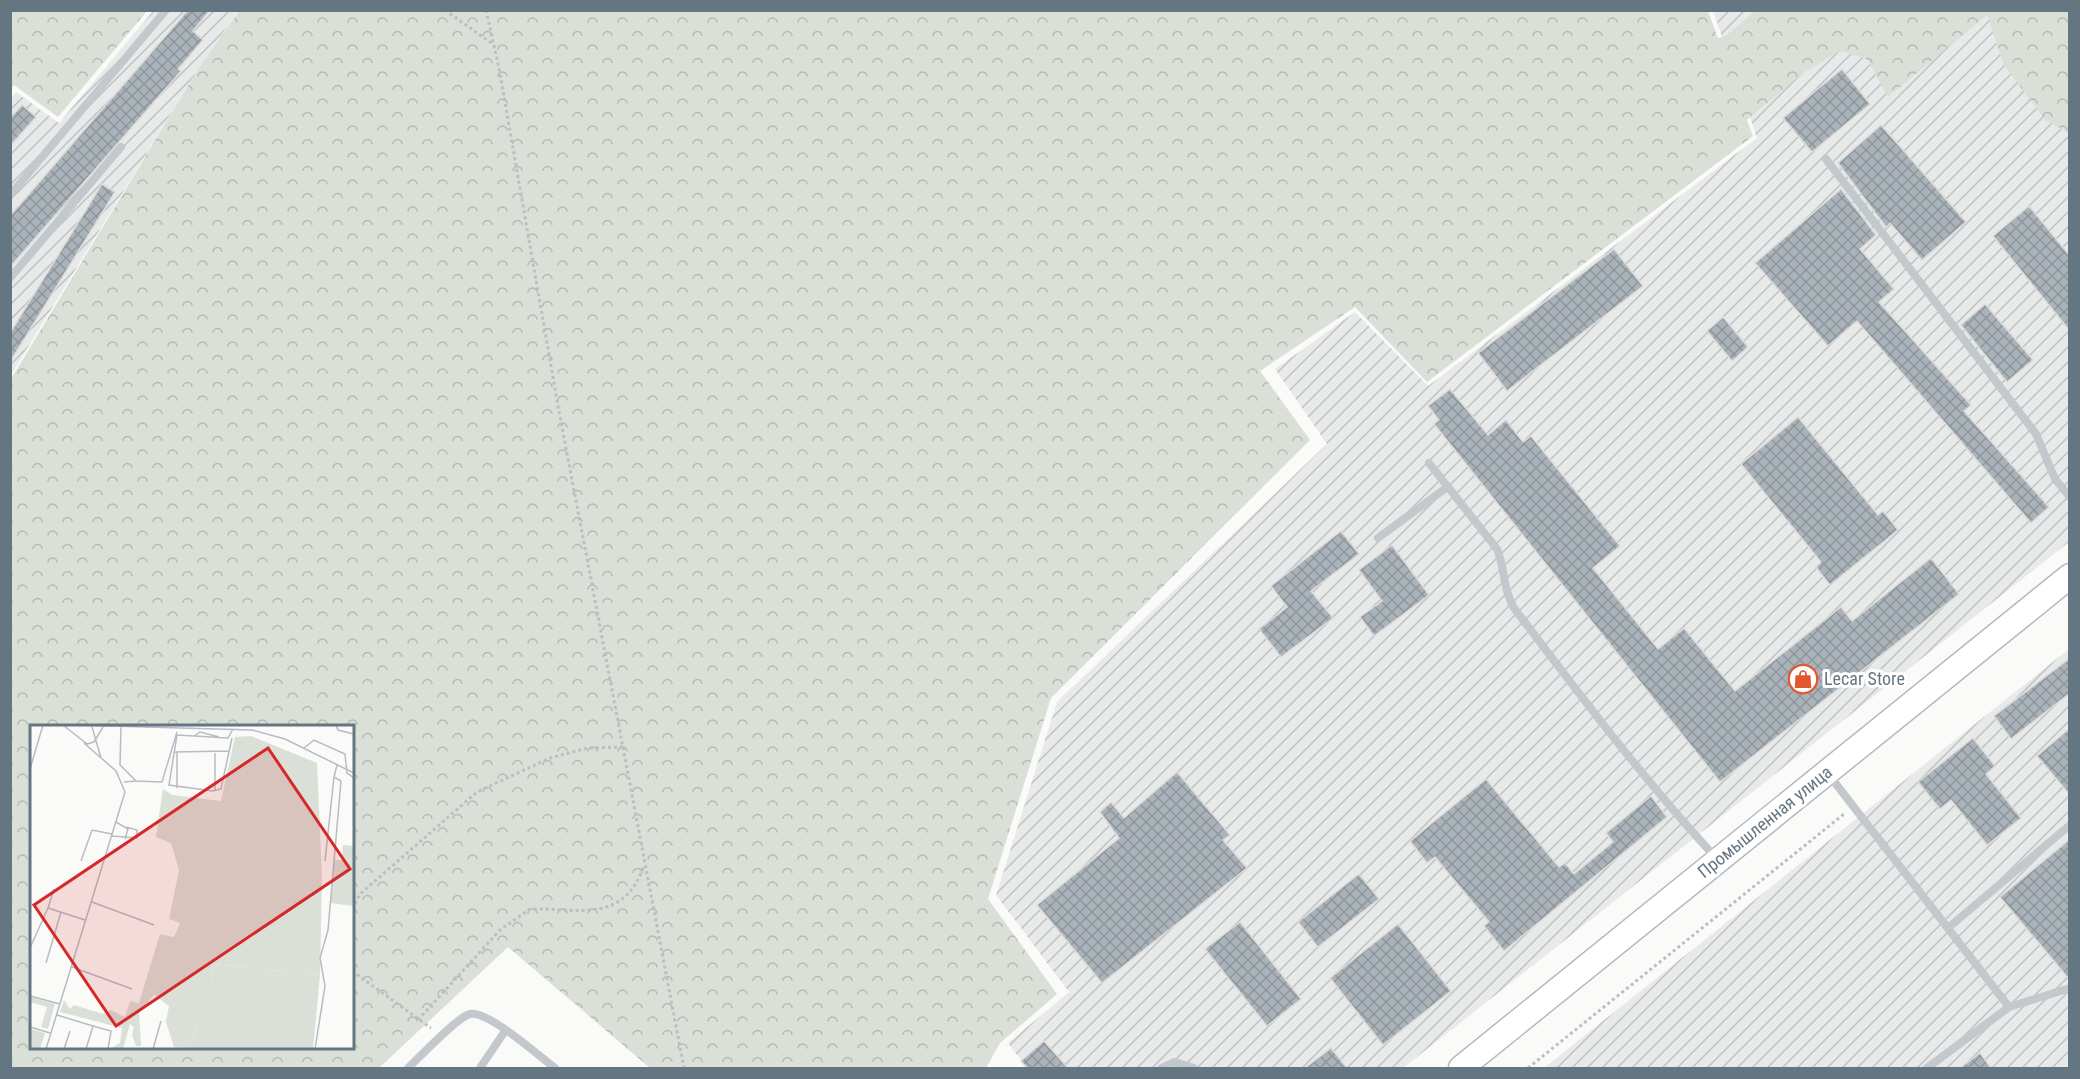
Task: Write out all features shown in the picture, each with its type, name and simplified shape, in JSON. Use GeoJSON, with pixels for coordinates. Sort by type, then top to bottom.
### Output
{"type":"FeatureCollection","features":[{"type":"Feature","properties":{"kind":"main road","name":"Промышленная улица"},"geometry":{"type":"LineString","coordinates":[[1461,1068],[2070,576]]}},
{"type":"Feature","properties":{"kind":"lane"},"geometry":{"type":"LineString","coordinates":[[10,195],[166,10]]}},
{"type":"Feature","properties":{"kind":"lane"},"geometry":{"type":"LineString","coordinates":[[10,278],[121,147]]}},
{"type":"Feature","properties":{"kind":"lane"},"geometry":{"type":"LineString","coordinates":[[1826,159],[2036,434],[2055,479],[2070,497]]}},
{"type":"Feature","properties":{"kind":"lane"},"geometry":{"type":"LineString","coordinates":[[1429,463],[1446,488],[1497,549],[1502,561],[1508,597],[1514,608],[1611,735],[1682,821],[1718,860]]}},
{"type":"Feature","properties":{"kind":"lane"},"geometry":{"type":"LineString","coordinates":[[1378,538],[1446,488]]}},
{"type":"Feature","properties":{"kind":"lane"},"geometry":{"type":"LineString","coordinates":[[1827,772],[2009,1007]]}},
{"type":"Feature","properties":{"kind":"lane"},"geometry":{"type":"LineString","coordinates":[[1948,928],[2070,825]]}},
{"type":"Feature","properties":{"kind":"lane"},"geometry":{"type":"LineString","coordinates":[[1927,1068],[2009,1007],[2070,988]]}},
{"type":"Feature","properties":{"kind":"lane"},"geometry":{"type":"LineString","coordinates":[[408,1068],[442,1036],[470,1014],[481,1015],[555,1068]]}},
{"type":"Feature","properties":{"kind":"lane"},"geometry":{"type":"LineString","coordinates":[[480,1068],[505,1031]]}},
{"type":"Feature","properties":{"kind":"lane"},"geometry":{"type":"LineString","coordinates":[[1162,1068],[1175,1062],[1194,1068]]}},
{"type":"Feature","properties":{"kind":"path"},"geometry":{"type":"LineString","coordinates":[[445,10],[494,45]]}},
{"type":"Feature","properties":{"kind":"path"},"geometry":{"type":"LineString","coordinates":[[486,10],[558,406],[684,1068]]}},
{"type":"Feature","properties":{"kind":"path"},"geometry":{"type":"LineString","coordinates":[[354,905],[360,894],[477,792],[550,758],[588,748],[623,747]]}},
{"type":"Feature","properties":{"kind":"path"},"geometry":{"type":"LineString","coordinates":[[1528,1068],[1853,807]]}},
{"type":"Feature","properties":{"kind":"path"},"geometry":{"type":"LineString","coordinates":[[418,1020],[501,930],[530,909],[568,912],[602,911],[613,906],[637,881],[645,864]]}},
{"type":"Feature","properties":{"kind":"path"},"geometry":{"type":"LineString","coordinates":[[354,972],[442,1036]]}},
{"type":"Feature","properties":{"kind":"shaded area"},"geometry":{"type":"Polygon","coordinates":[[[153,11],[238,11],[200,66],[11,375],[11,98],[16,92],[59,123],[153,11]]]}},
{"type":"Feature","properties":{"kind":"shaded area"},"geometry":{"type":"Polygon","coordinates":[[[1713,11],[2069,11],[2069,542],[1403,1068],[1027,1068],[1008,1043],[1069,992],[996,895],[1057,702],[1327,444],[1275,369],[1355,312],[1428,386],[1757,138],[1713,11]]]}},
{"type":"Feature","properties":{"kind":"shaded area"},"geometry":{"type":"Polygon","coordinates":[[[2069,649],[2069,1068],[1544,1068],[2069,649]]]}},
{"type":"Feature","properties":{"kind":"green space"},"geometry":{"type":"Polygon","coordinates":[[[11,10],[147,11],[58,117],[14,85],[11,89],[11,10]]]}},
{"type":"Feature","properties":{"kind":"green space"},"geometry":{"type":"Polygon","coordinates":[[[239,11],[1708,11],[1718,38],[1727,35],[1755,11],[2069,11],[2069,133],[2045,120],[2004,65],[1987,15],[1888,97],[1867,59],[1840,51],[1803,73],[1747,120],[1753,136],[1427,382],[1355,307],[1260,371],[1310,440],[1051,698],[988,899],[1057,994],[1000,1043],[986,1068],[650,1068],[508,947],[379,1068],[11,1068],[11,379],[200,66],[239,11]]]}},
{"type":"Feature","properties":{"kind":"building"},"geometry":{"type":"Polygon","coordinates":[[[188,10],[210,10],[193,31],[203,40],[178,69],[181,71],[10,267],[10,216],[188,10]]]}},
{"type":"Feature","properties":{"kind":"building"},"geometry":{"type":"Polygon","coordinates":[[[1842,69],[1870,104],[1812,152],[1783,118],[1842,69]]]}},
{"type":"Feature","properties":{"kind":"building"},"geometry":{"type":"Polygon","coordinates":[[[22,105],[36,117],[10,146],[10,118],[22,105]]]}},
{"type":"Feature","properties":{"kind":"building"},"geometry":{"type":"Polygon","coordinates":[[[1881,125],[1966,222],[1922,260],[1890,223],[1886,227],[1838,163],[1881,125]]]}},
{"type":"Feature","properties":{"kind":"building"},"geometry":{"type":"Polygon","coordinates":[[[102,184],[115,192],[10,362],[10,333],[102,184]]]}},
{"type":"Feature","properties":{"kind":"building"},"geometry":{"type":"Polygon","coordinates":[[[1841,189],[1876,235],[1860,249],[1894,289],[1879,302],[1971,405],[1964,411],[2049,507],[2031,523],[1857,321],[1828,346],[1755,263],[1841,189]]]}},
{"type":"Feature","properties":{"kind":"building"},"geometry":{"type":"Polygon","coordinates":[[[2029,206],[2070,256],[2070,331],[1993,236],[2029,206]]]}},
{"type":"Feature","properties":{"kind":"building"},"geometry":{"type":"Polygon","coordinates":[[[1614,249],[1643,286],[1507,391],[1478,353],[1614,249]]]}},
{"type":"Feature","properties":{"kind":"building"},"geometry":{"type":"Polygon","coordinates":[[[1985,304],[2033,360],[2007,382],[1961,325],[1985,304]]]}},
{"type":"Feature","properties":{"kind":"building"},"geometry":{"type":"Polygon","coordinates":[[[1723,317],[1748,347],[1732,361],[1707,331],[1723,317]]]}},
{"type":"Feature","properties":{"kind":"building"},"geometry":{"type":"Polygon","coordinates":[[[1450,389],[1488,435],[1506,420],[1523,442],[1531,436],[1620,546],[1593,568],[1658,649],[1684,628],[1735,691],[1841,607],[1852,621],[1931,558],[1959,594],[1720,782],[1434,424],[1439,420],[1428,406],[1450,389]]]}},
{"type":"Feature","properties":{"kind":"building"},"geometry":{"type":"Polygon","coordinates":[[[1798,417],[1878,515],[1883,511],[1898,530],[1830,585],[1816,567],[1821,562],[1741,464],[1798,417]]]}},
{"type":"Feature","properties":{"kind":"building"},"geometry":{"type":"Polygon","coordinates":[[[1341,531],[1359,554],[1311,591],[1333,618],[1281,657],[1259,629],[1287,607],[1271,586],[1341,531]]]}},
{"type":"Feature","properties":{"kind":"building"},"geometry":{"type":"Polygon","coordinates":[[[1392,545],[1429,595],[1374,636],[1360,617],[1382,601],[1359,570],[1392,545]]]}},
{"type":"Feature","properties":{"kind":"building"},"geometry":{"type":"Polygon","coordinates":[[[2070,658],[2070,693],[2011,739],[1994,716],[2070,658]]]}},
{"type":"Feature","properties":{"kind":"building"},"geometry":{"type":"Polygon","coordinates":[[[2070,728],[2070,795],[2037,756],[2070,728]]]}},
{"type":"Feature","properties":{"kind":"building"},"geometry":{"type":"Polygon","coordinates":[[[1973,738],[1995,766],[1986,774],[2021,818],[1987,845],[1951,800],[1940,809],[1918,782],[1973,738]]]}},
{"type":"Feature","properties":{"kind":"building"},"geometry":{"type":"Polygon","coordinates":[[[1177,772],[1230,835],[1223,840],[1247,868],[1102,983],[1037,905],[1119,838],[1100,812],[1111,802],[1124,818],[1177,772]]]}},
{"type":"Feature","properties":{"kind":"building"},"geometry":{"type":"Polygon","coordinates":[[[1486,779],[1559,867],[1565,863],[1574,874],[1613,842],[1606,833],[1651,796],[1667,817],[1504,951],[1484,926],[1489,922],[1435,857],[1427,863],[1410,841],[1486,779]]]}},
{"type":"Feature","properties":{"kind":"building"},"geometry":{"type":"Polygon","coordinates":[[[2070,839],[2070,980],[2000,897],[2070,839]]]}},
{"type":"Feature","properties":{"kind":"building"},"geometry":{"type":"Polygon","coordinates":[[[1359,874],[1379,899],[1318,947],[1298,922],[1359,874]]]}},
{"type":"Feature","properties":{"kind":"building"},"geometry":{"type":"Polygon","coordinates":[[[1240,922],[1301,999],[1267,1026],[1205,949],[1240,922]]]}},
{"type":"Feature","properties":{"kind":"building"},"geometry":{"type":"Polygon","coordinates":[[[1398,924],[1451,991],[1383,1045],[1330,978],[1398,924]]]}},
{"type":"Feature","properties":{"kind":"building"},"geometry":{"type":"Polygon","coordinates":[[[1044,1041],[1068,1068],[1027,1068],[1021,1061],[1044,1041]]]}},
{"type":"Feature","properties":{"kind":"building"},"geometry":{"type":"Polygon","coordinates":[[[1331,1048],[1347,1068],[1305,1068],[1331,1048]]]}},
{"type":"Feature","properties":{"kind":"building"},"geometry":{"type":"Polygon","coordinates":[[[1980,1053],[1991,1068],[1960,1068],[1980,1053]]]}},
{"type":"Feature","properties":{"kind":"place","name":"Lecar Store"},"geometry":{"type":"Point","coordinates":[1803,679]}}]}
